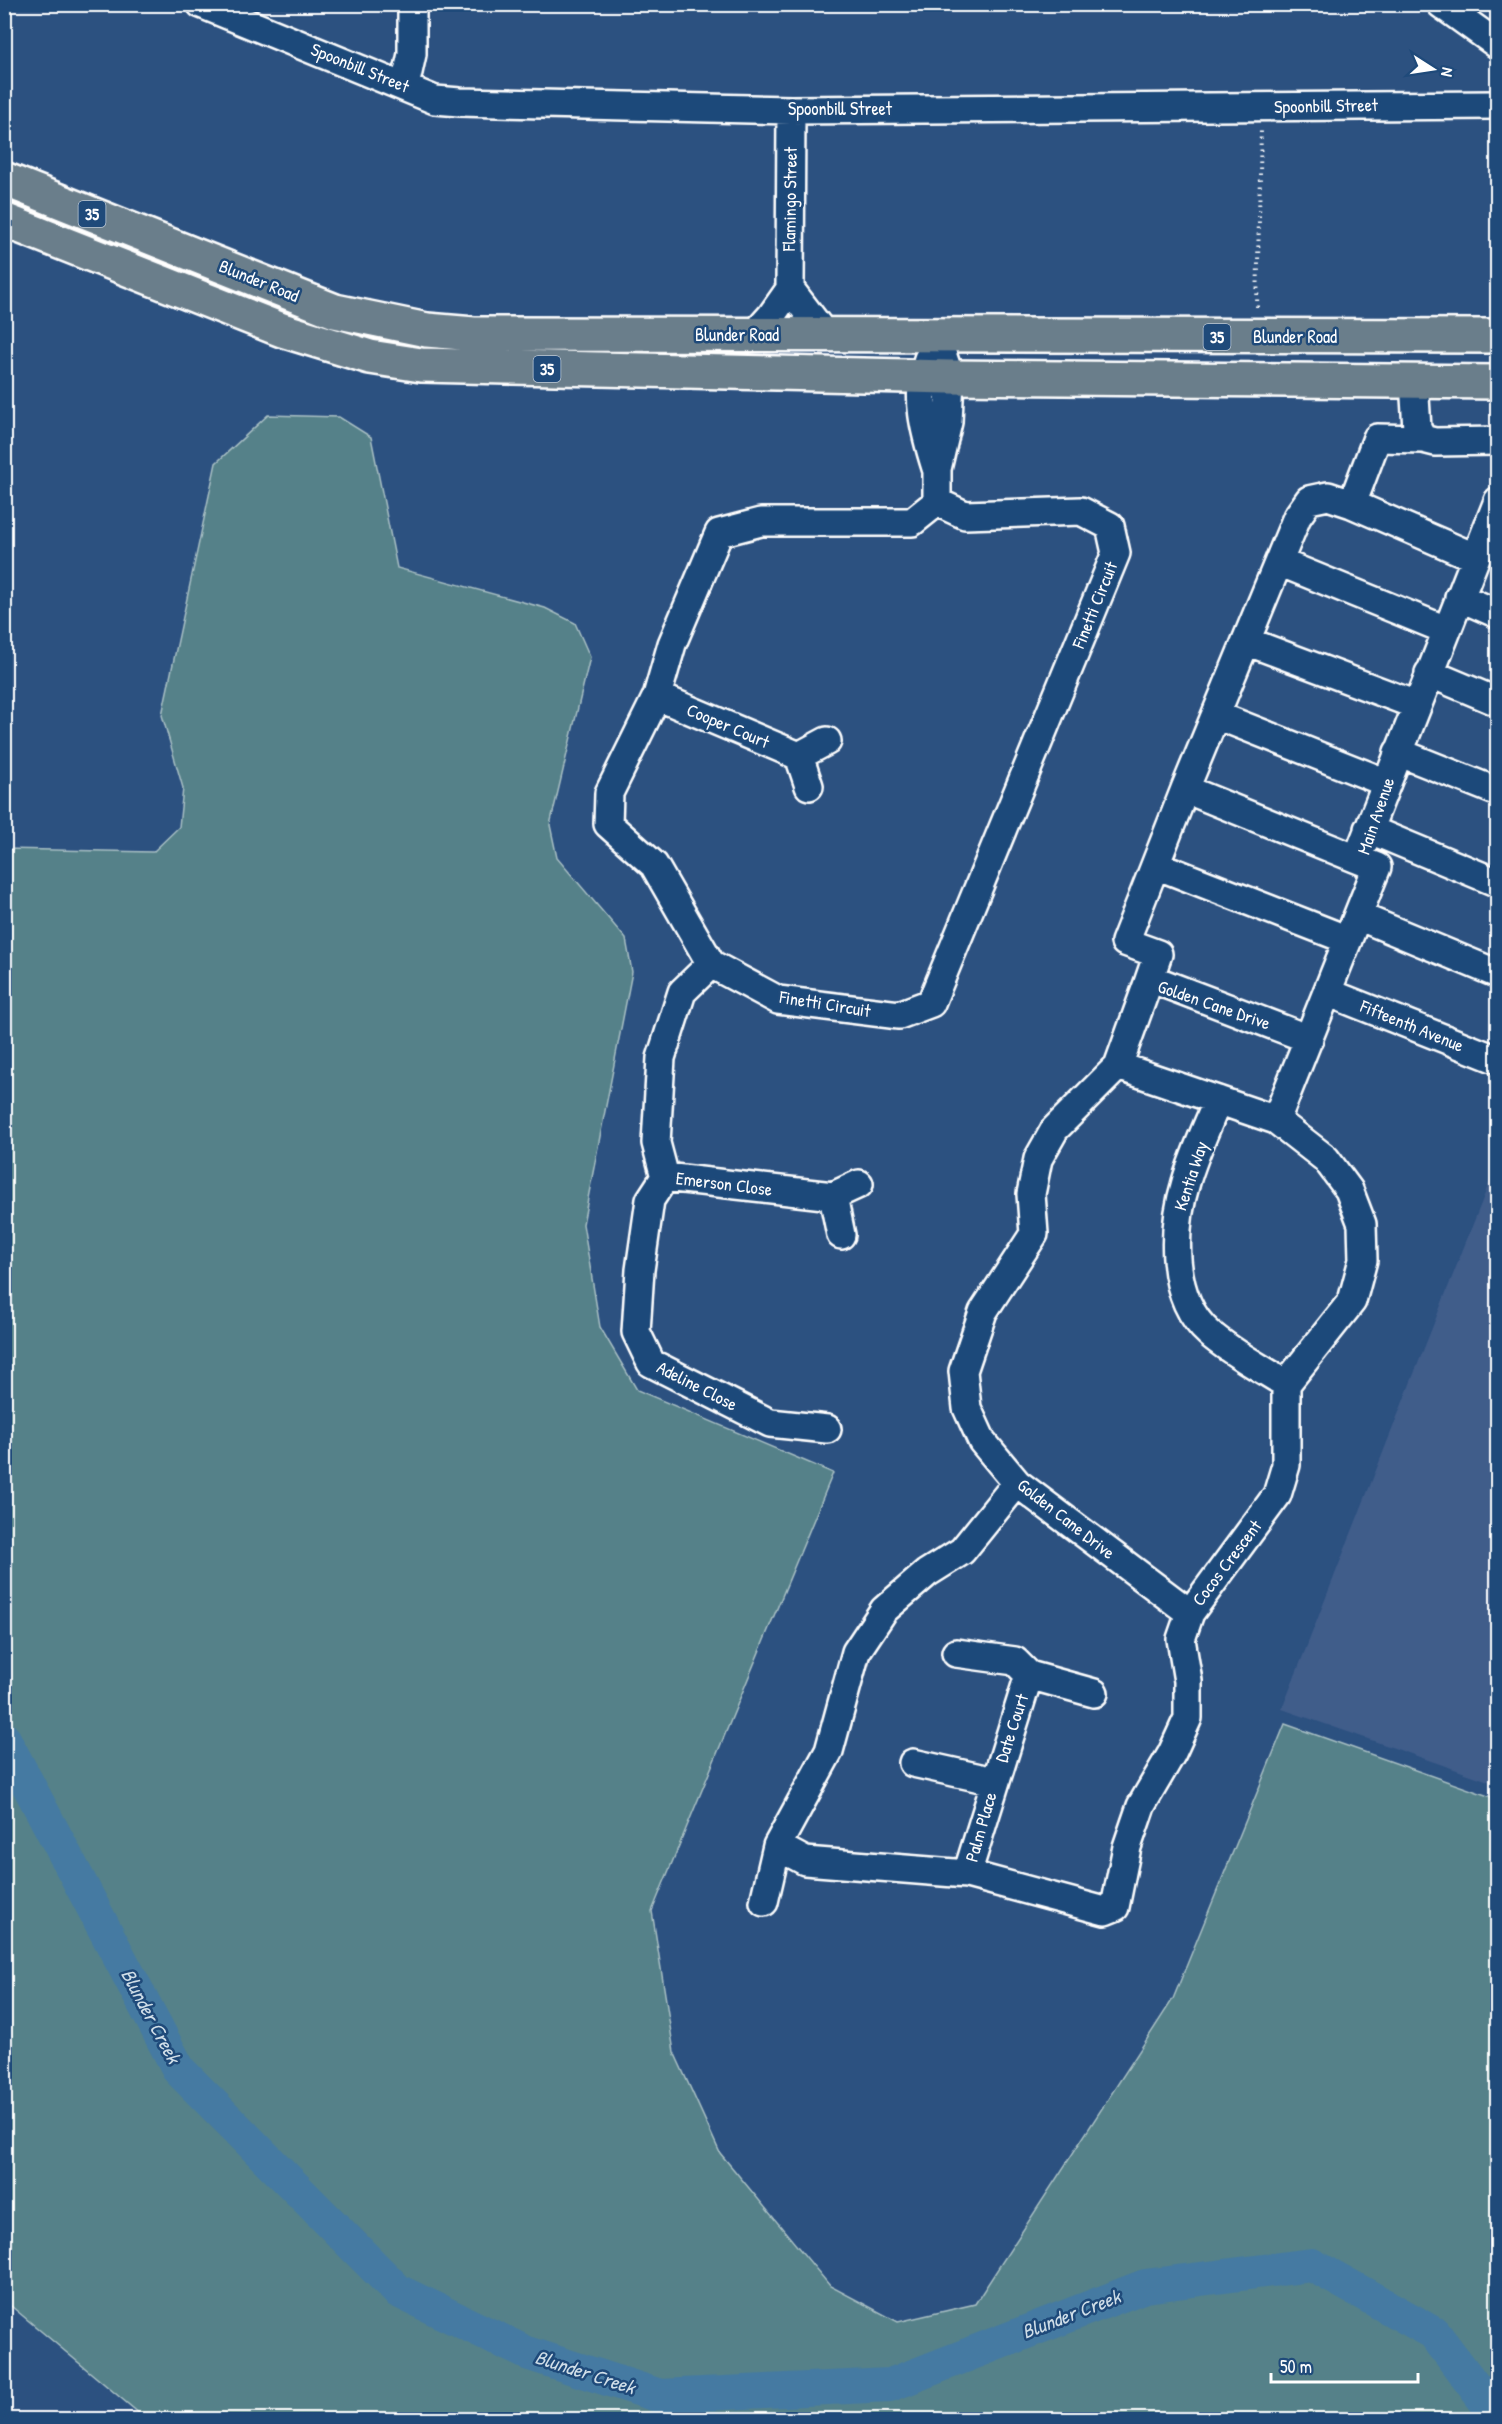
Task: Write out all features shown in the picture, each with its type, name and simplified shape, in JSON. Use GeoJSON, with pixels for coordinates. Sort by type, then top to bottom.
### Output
{"type":"FeatureCollection","features":[{"type":"Feature","properties":{"kind":"main road","name":"Blunder Road"},"geometry":{"type":"LineString","coordinates":[[4,179],[335,311],[385,322],[474,334],[1497,336]]}},
{"type":"Feature","properties":{"kind":"main road","name":"Blunder Road"},"geometry":{"type":"LineString","coordinates":[[4,220],[303,338],[370,357],[421,365],[936,376],[1497,382]]}},
{"type":"Feature","properties":{"kind":"street","name":"Spoonbill Street"},"geometry":{"type":"LineString","coordinates":[[201,4],[435,100],[460,102],[791,110],[1497,105]]}},
{"type":"Feature","properties":{"kind":"street"},"geometry":{"type":"LineString","coordinates":[[405,86],[412,54],[412,4]]}},
{"type":"Feature","properties":{"kind":"street"},"geometry":{"type":"LineString","coordinates":[[1441,4],[1497,45]]}},
{"type":"Feature","properties":{"kind":"street","name":"Flamingo Street"},"geometry":{"type":"LineString","coordinates":[[790,289],[791,110]]}},
{"type":"Feature","properties":{"kind":"street"},"geometry":{"type":"LineString","coordinates":[[754,335],[790,289],[825,335]]}},
{"type":"Feature","properties":{"kind":"street"},"geometry":{"type":"LineString","coordinates":[[711,964],[654,865],[608,825],[609,793],[657,696],[672,644],[719,533],[761,522],[912,522],[937,502],[937,469],[924,429],[936,376],[936,336]]}},
{"type":"Feature","properties":{"kind":"street"},"geometry":{"type":"LineString","coordinates":[[1414,381],[1417,429],[1423,439]]}},
{"type":"Feature","properties":{"kind":"street"},"geometry":{"type":"LineString","coordinates":[[1352,504],[1377,438],[1423,439],[1435,442],[1497,441]]}},
{"type":"Feature","properties":{"kind":"street"},"geometry":{"type":"LineString","coordinates":[[1148,982],[1158,954],[1125,942],[1297,517],[1309,500],[1328,496],[1352,504],[1474,557]]}},
{"type":"Feature","properties":{"kind":"street","name":"Finetti Circuit"},"geometry":{"type":"LineString","coordinates":[[711,964],[778,1000],[899,1015],[931,1003],[1116,553],[1110,526],[1081,511],[964,515],[937,502]]}},
{"type":"Feature","properties":{"kind":"street","name":"Main Avenue"},"geometry":{"type":"LineString","coordinates":[[1276,1120],[1377,867],[1357,859],[1368,828],[1474,557],[1494,517]]}},
{"type":"Feature","properties":{"kind":"street"},"geometry":{"type":"LineString","coordinates":[[1279,562],[1446,630]]}},
{"type":"Feature","properties":{"kind":"street"},"geometry":{"type":"LineString","coordinates":[[1459,597],[1497,614]]}},
{"type":"Feature","properties":{"kind":"street"},"geometry":{"type":"LineString","coordinates":[[1246,641],[1416,705]]}},
{"type":"Feature","properties":{"kind":"street"},"geometry":{"type":"LineString","coordinates":[[1429,673],[1497,702]]}},
{"type":"Feature","properties":{"kind":"street","name":"Cooper Court"},"geometry":{"type":"LineString","coordinates":[[657,696],[799,756]]}},
{"type":"Feature","properties":{"kind":"street"},"geometry":{"type":"LineString","coordinates":[[1216,715],[1387,783]]}},
{"type":"Feature","properties":{"kind":"street"},"geometry":{"type":"LineString","coordinates":[[809,786],[799,756],[827,741]]}},
{"type":"Feature","properties":{"kind":"street"},"geometry":{"type":"LineString","coordinates":[[1398,752],[1497,792]]}},
{"type":"Feature","properties":{"kind":"street"},"geometry":{"type":"LineString","coordinates":[[1185,789],[1357,859]]}},
{"type":"Feature","properties":{"kind":"street"},"geometry":{"type":"LineString","coordinates":[[1368,828],[1497,883]]}},
{"type":"Feature","properties":{"kind":"street"},"geometry":{"type":"LineString","coordinates":[[1156,864],[1497,974]]}},
{"type":"Feature","properties":{"kind":"street","name":"Emerson Close"},"geometry":{"type":"LineString","coordinates":[[711,964],[682,992],[661,1058],[656,1143],[665,1177],[833,1196]]}},
{"type":"Feature","properties":{"kind":"street","name":"Golden Cane Drive"},"geometry":{"type":"LineString","coordinates":[[1190,1613],[1017,1483],[982,1441],[967,1408],[963,1371],[983,1312],[1034,1234],[1031,1194],[1038,1159],[1055,1129],[1118,1066],[1148,982],[1157,981],[1309,1039]]}},
{"type":"Feature","properties":{"kind":"street","name":"Fifteenth Avenue"},"geometry":{"type":"LineString","coordinates":[[1327,992],[1497,1060]]}},
{"type":"Feature","properties":{"kind":"street"},"geometry":{"type":"LineString","coordinates":[[1118,1066],[1276,1120],[1326,1159],[1349,1190],[1362,1224],[1363,1236],[1363,1260],[1352,1301],[1286,1384]]}},
{"type":"Feature","properties":{"kind":"street","name":"Kentia Way"},"geometry":{"type":"LineString","coordinates":[[1218,1100],[1186,1181],[1178,1220],[1177,1267],[1188,1304],[1208,1332],[1286,1384]]}},
{"type":"Feature","properties":{"kind":"street","name":"Adeline Close"},"geometry":{"type":"LineString","coordinates":[[665,1177],[650,1200],[640,1270],[636,1332],[651,1363],[770,1423],[827,1429]]}},
{"type":"Feature","properties":{"kind":"street"},"geometry":{"type":"LineString","coordinates":[[841,1235],[833,1196],[859,1184]]}},
{"type":"Feature","properties":{"kind":"street","name":"Cocos Crescent"},"geometry":{"type":"LineString","coordinates":[[777,1846],[805,1861],[967,1874],[1105,1911],[1115,1907],[1127,1846],[1141,1806],[1172,1754],[1188,1718],[1188,1681],[1181,1639],[1190,1613],[1277,1495],[1286,1465],[1286,1384]]}},
{"type":"Feature","properties":{"kind":"street"},"geometry":{"type":"LineString","coordinates":[[764,1902],[777,1846],[829,1750],[856,1652],[884,1610],[927,1573],[962,1551],[1017,1483]]}},
{"type":"Feature","properties":{"kind":"street"},"geometry":{"type":"LineString","coordinates":[[956,1653],[1015,1661],[1029,1675],[1094,1693]]}},
{"type":"Feature","properties":{"kind":"street","name":"Date Court"},"geometry":{"type":"LineString","coordinates":[[994,1781],[1029,1675]]}},
{"type":"Feature","properties":{"kind":"street"},"geometry":{"type":"LineString","coordinates":[[913,1763],[994,1781]]}},
{"type":"Feature","properties":{"kind":"street","name":"Palm Place"},"geometry":{"type":"LineString","coordinates":[[967,1874],[994,1781]]}},
{"type":"Feature","properties":{"kind":"path"},"geometry":{"type":"LineString","coordinates":[[1257,308],[1261,107]]}},
{"type":"Feature","properties":{"kind":"shaded area"},"geometry":{"type":"Polygon","coordinates":[[[1497,1163],[1497,1784],[1282,1709],[1497,1163]]]}},
{"type":"Feature","properties":{"kind":"green space"},"geometry":{"type":"Polygon","coordinates":[[[268,415],[339,417],[371,437],[397,568],[545,608],[575,623],[590,657],[550,825],[557,858],[626,939],[632,972],[583,1224],[600,1327],[637,1390],[833,1473],[652,1911],[674,2052],[720,2153],[830,2286],[898,2322],[975,2304],[1173,1999],[1285,1724],[1497,1799],[1497,2419],[146,2419],[5,2301],[5,849],[153,852],[179,827],[183,788],[162,715],[216,463],[268,415]]]}},
{"type":"Feature","properties":{"kind":"waterway","name":"Blunder Creek"},"geometry":{"type":"LineString","coordinates":[[4,1739],[179,2070],[398,2291],[527,2353],[660,2396],[890,2385],[1145,2286],[1312,2265],[1434,2333],[1498,2418]]}}]}
